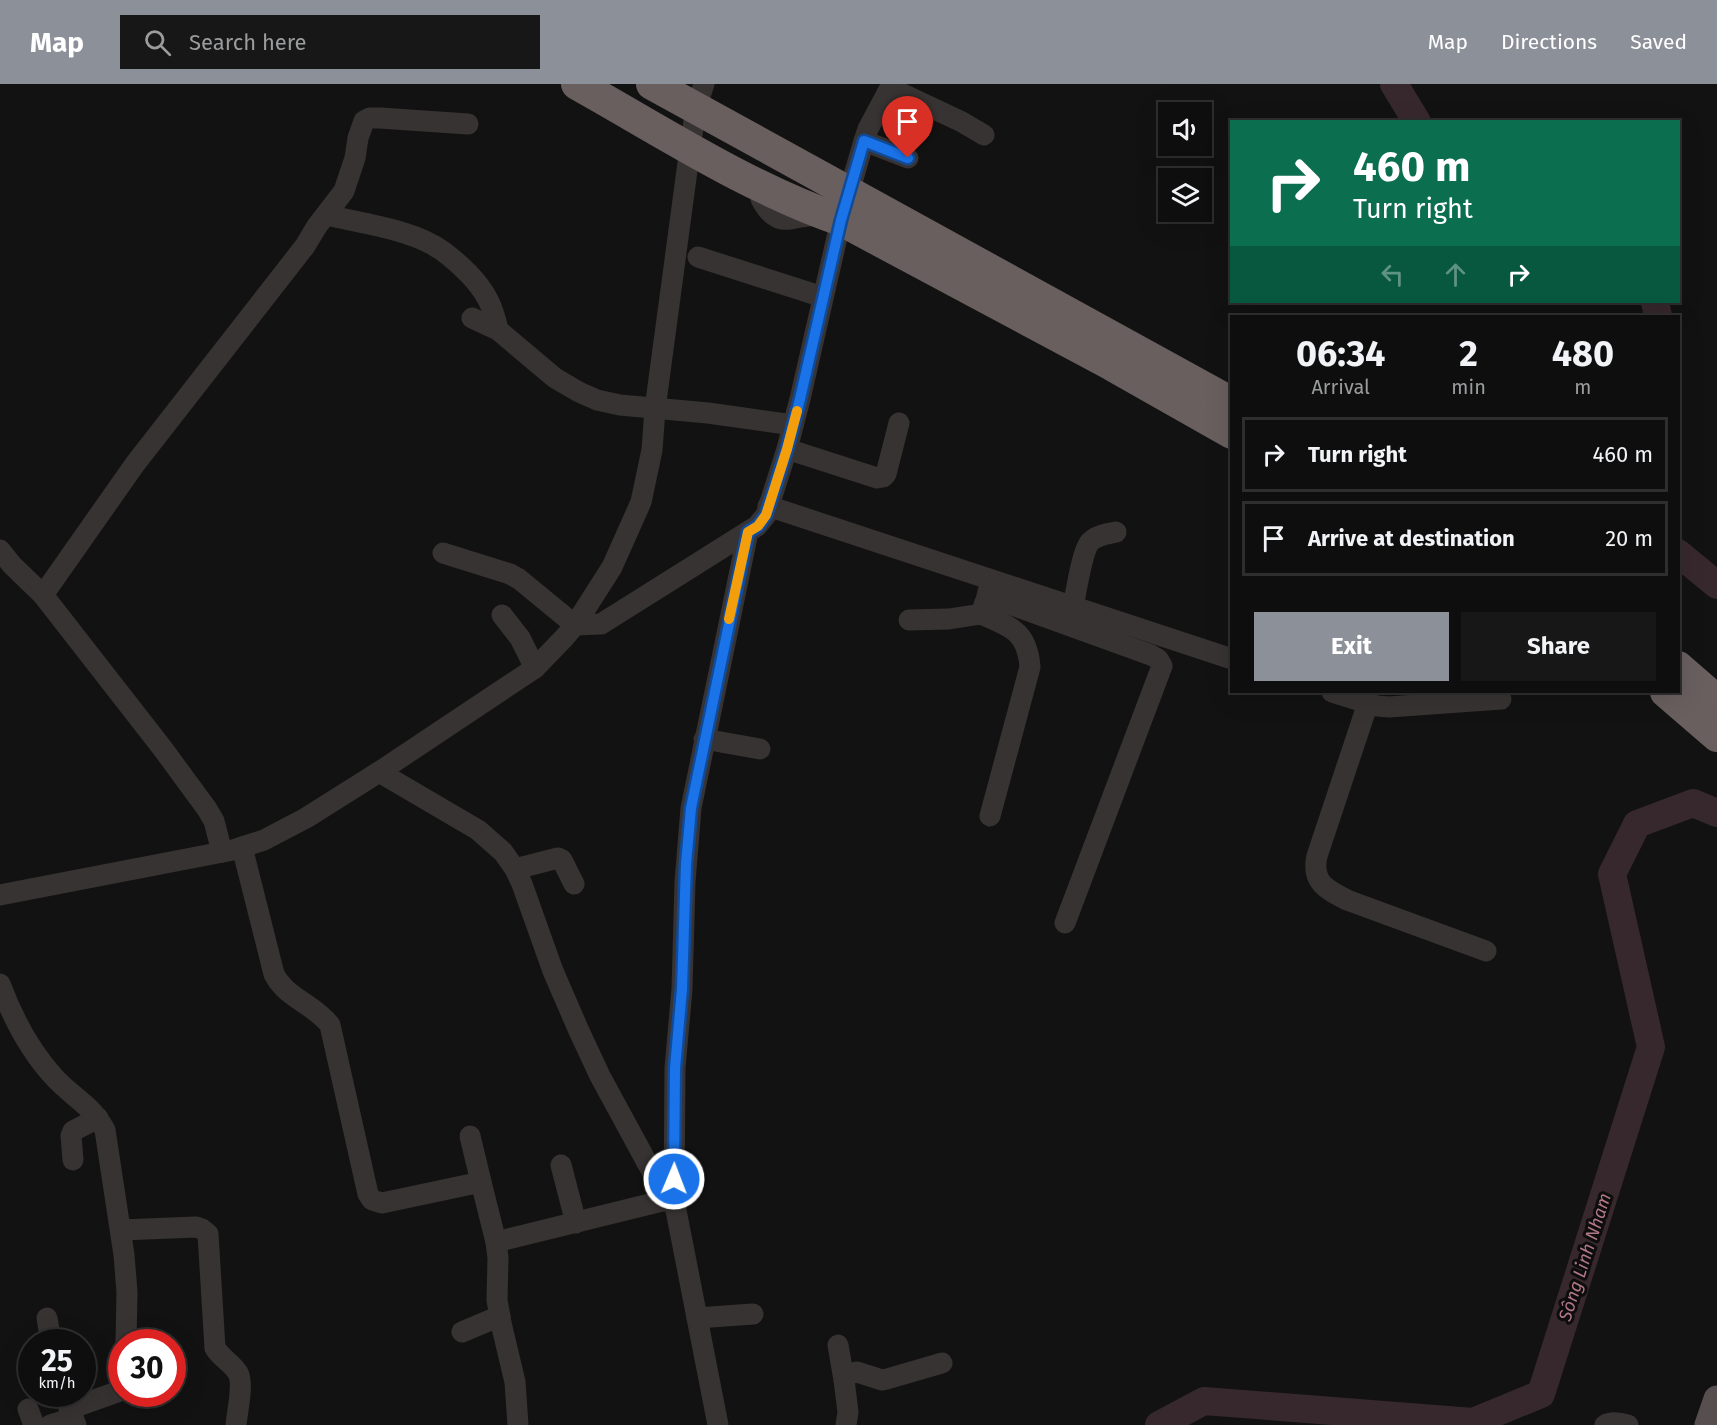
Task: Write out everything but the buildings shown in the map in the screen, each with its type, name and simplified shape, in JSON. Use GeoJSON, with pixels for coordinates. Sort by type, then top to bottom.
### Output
{"type":"FeatureCollection","features":[{"type":"Feature","properties":{"kind":"highway"},"geometry":{"type":"LineString","coordinates":[[577,84],[690,148],[806,208],[845,206],[1230,402]]}},
{"type":"Feature","properties":{"kind":"highway"},"geometry":{"type":"LineString","coordinates":[[652,84],[700,96],[845,206],[1112,365],[1230,432]]}},
{"type":"Feature","properties":{"kind":"highway"},"geometry":{"type":"LineString","coordinates":[[1680,669],[1717,701]]}},
{"type":"Feature","properties":{"kind":"highway"},"geometry":{"type":"LineString","coordinates":[[1667,693],[1717,736]]}},
{"type":"Feature","properties":{"kind":"main road"},"geometry":{"type":"LineString","coordinates":[[1708,1425],[1717,1399]]}},
{"type":"Feature","properties":{"kind":"street"},"geometry":{"type":"LineString","coordinates":[[443,553],[510,574],[575,625],[601,624],[758,526],[766,515],[787,449],[845,206],[864,141],[891,85],[984,135]]}},
{"type":"Feature","properties":{"kind":"street"},"geometry":{"type":"LineString","coordinates":[[0,896],[232,850],[264,840],[306,818],[379,772],[535,668],[575,625],[612,567],[641,502],[652,450],[655,409],[690,148],[700,96]]}},
{"type":"Feature","properties":{"kind":"street"},"geometry":{"type":"LineString","coordinates":[[43,595],[135,464],[344,191],[364,121],[370,118],[468,124]]}},
{"type":"Feature","properties":{"kind":"street"},"geometry":{"type":"LineString","coordinates":[[864,141],[908,158]]}},
{"type":"Feature","properties":{"kind":"street"},"geometry":{"type":"LineString","coordinates":[[761,199],[768,212],[776,217],[790,220],[817,215],[845,206]]}},
{"type":"Feature","properties":{"kind":"street"},"geometry":{"type":"LineString","coordinates":[[326,215],[412,236],[440,249],[482,288],[495,315],[498,330]]}},
{"type":"Feature","properties":{"kind":"street"},"geometry":{"type":"LineString","coordinates":[[698,258],[823,297]]}},
{"type":"Feature","properties":{"kind":"street"},"geometry":{"type":"LineString","coordinates":[[471,318],[498,330],[555,378],[597,400],[620,405],[708,413],[793,425]]}},
{"type":"Feature","properties":{"kind":"street"},"geometry":{"type":"LineString","coordinates":[[787,449],[877,478],[883,477],[886,474],[899,423]]}},
{"type":"Feature","properties":{"kind":"street"},"geometry":{"type":"LineString","coordinates":[[768,506],[987,597],[1158,659],[1162,666],[1065,923]]}},
{"type":"Feature","properties":{"kind":"street"},"geometry":{"type":"LineString","coordinates":[[718,1425],[697,1318],[668,1201],[675,1068],[683,977],[686,864],[691,808],[748,532]]}},
{"type":"Feature","properties":{"kind":"street"},"geometry":{"type":"LineString","coordinates":[[1073,607],[1084,553],[1089,543],[1095,537],[1116,532]]}},
{"type":"Feature","properties":{"kind":"street"},"geometry":{"type":"LineString","coordinates":[[0,550],[43,595],[151,733],[207,809],[232,850],[278,983],[323,1016],[330,1025],[366,1190],[372,1200],[382,1203],[481,1182]]}},
{"type":"Feature","properties":{"kind":"street"},"geometry":{"type":"LineString","coordinates":[[987,597],[1018,634],[1029,652],[1030,667],[990,816]]}},
{"type":"Feature","properties":{"kind":"street"},"geometry":{"type":"LineString","coordinates":[[909,620],[949,619],[987,597],[1073,607],[1230,658]]}},
{"type":"Feature","properties":{"kind":"street"},"geometry":{"type":"LineString","coordinates":[[502,615],[520,638],[535,668]]}},
{"type":"Feature","properties":{"kind":"street"},"geometry":{"type":"LineString","coordinates":[[1335,693],[1368,704],[1389,707],[1501,699]]}},
{"type":"Feature","properties":{"kind":"street"},"geometry":{"type":"LineString","coordinates":[[1368,704],[1317,856],[1315,865],[1320,882],[1330,891],[1347,900],[1486,951]]}},
{"type":"Feature","properties":{"kind":"street"},"geometry":{"type":"LineString","coordinates":[[704,739],[760,749]]}},
{"type":"Feature","properties":{"kind":"street"},"geometry":{"type":"LineString","coordinates":[[379,772],[478,830],[503,852],[522,884],[553,971],[600,1076],[668,1201]]}},
{"type":"Feature","properties":{"kind":"street"},"geometry":{"type":"LineString","coordinates":[[515,870],[558,858],[562,860],[574,884]]}},
{"type":"Feature","properties":{"kind":"street"},"geometry":{"type":"LineString","coordinates":[[0,984],[23,1032],[53,1077],[88,1106],[105,1130],[121,1230],[127,1292],[126,1329]]}},
{"type":"Feature","properties":{"kind":"street"},"geometry":{"type":"LineString","coordinates":[[74,1160],[71,1136],[73,1131],[98,1118]]}},
{"type":"Feature","properties":{"kind":"street"},"geometry":{"type":"LineString","coordinates":[[470,1136],[496,1242],[497,1300],[515,1382],[518,1425]]}},
{"type":"Feature","properties":{"kind":"street"},"geometry":{"type":"LineString","coordinates":[[561,1165],[576,1222]]}},
{"type":"Feature","properties":{"kind":"street"},"geometry":{"type":"LineString","coordinates":[[496,1242],[668,1201]]}},
{"type":"Feature","properties":{"kind":"street"},"geometry":{"type":"LineString","coordinates":[[121,1230],[196,1227],[208,1234],[215,1348],[238,1373],[241,1382],[236,1425]]}},
{"type":"Feature","properties":{"kind":"street"},"geometry":{"type":"LineString","coordinates":[[697,1318],[753,1314]]}},
{"type":"Feature","properties":{"kind":"street"},"geometry":{"type":"LineString","coordinates":[[462,1332],[500,1316]]}},
{"type":"Feature","properties":{"kind":"street"},"geometry":{"type":"LineString","coordinates":[[47,1318],[49,1329]]}},
{"type":"Feature","properties":{"kind":"street"},"geometry":{"type":"LineString","coordinates":[[838,1346],[848,1412],[846,1425]]}},
{"type":"Feature","properties":{"kind":"street"},"geometry":{"type":"LineString","coordinates":[[844,1380],[849,1374],[856,1372],[882,1380],[942,1363]]}},
{"type":"Feature","properties":{"kind":"street"},"geometry":{"type":"LineString","coordinates":[[50,1425],[70,1411],[108,1396]]}},
{"type":"Feature","properties":{"kind":"street"},"geometry":{"type":"LineString","coordinates":[[1605,1425],[1609,1423],[1628,1425]]}},
{"type":"Feature","properties":{"kind":"waterway","name":"Sông Linh Nham"},"geometry":{"type":"LineString","coordinates":[[1394,84],[1416,120]]}},
{"type":"Feature","properties":{"kind":"waterway","name":"Sông Linh Nham"},"geometry":{"type":"LineString","coordinates":[[1655,303],[1658,315]]}},
{"type":"Feature","properties":{"kind":"waterway","name":"Sông Linh Nham"},"geometry":{"type":"LineString","coordinates":[[1680,555],[1717,585]]}},
{"type":"Feature","properties":{"kind":"waterway","name":"Sông Linh Nham"},"geometry":{"type":"LineString","coordinates":[[1159,1425],[1204,1401],[1473,1422],[1541,1394],[1651,1047],[1612,874],[1637,824],[1693,803],[1717,813]]}},
{"type":"Feature","properties":{"kind":"slow traffic"},"geometry":{"type":"LineString","coordinates":[[729,619],[748,532],[758,526],[766,515],[797,411]]}},
{"type":"Feature","properties":{"kind":"route"},"geometry":{"type":"LineString","coordinates":[[674,1179],[675,1068],[682,989],[686,864],[691,808],[748,532],[758,526],[766,515],[787,449],[841,220],[864,141],[908,158]]}}]}
